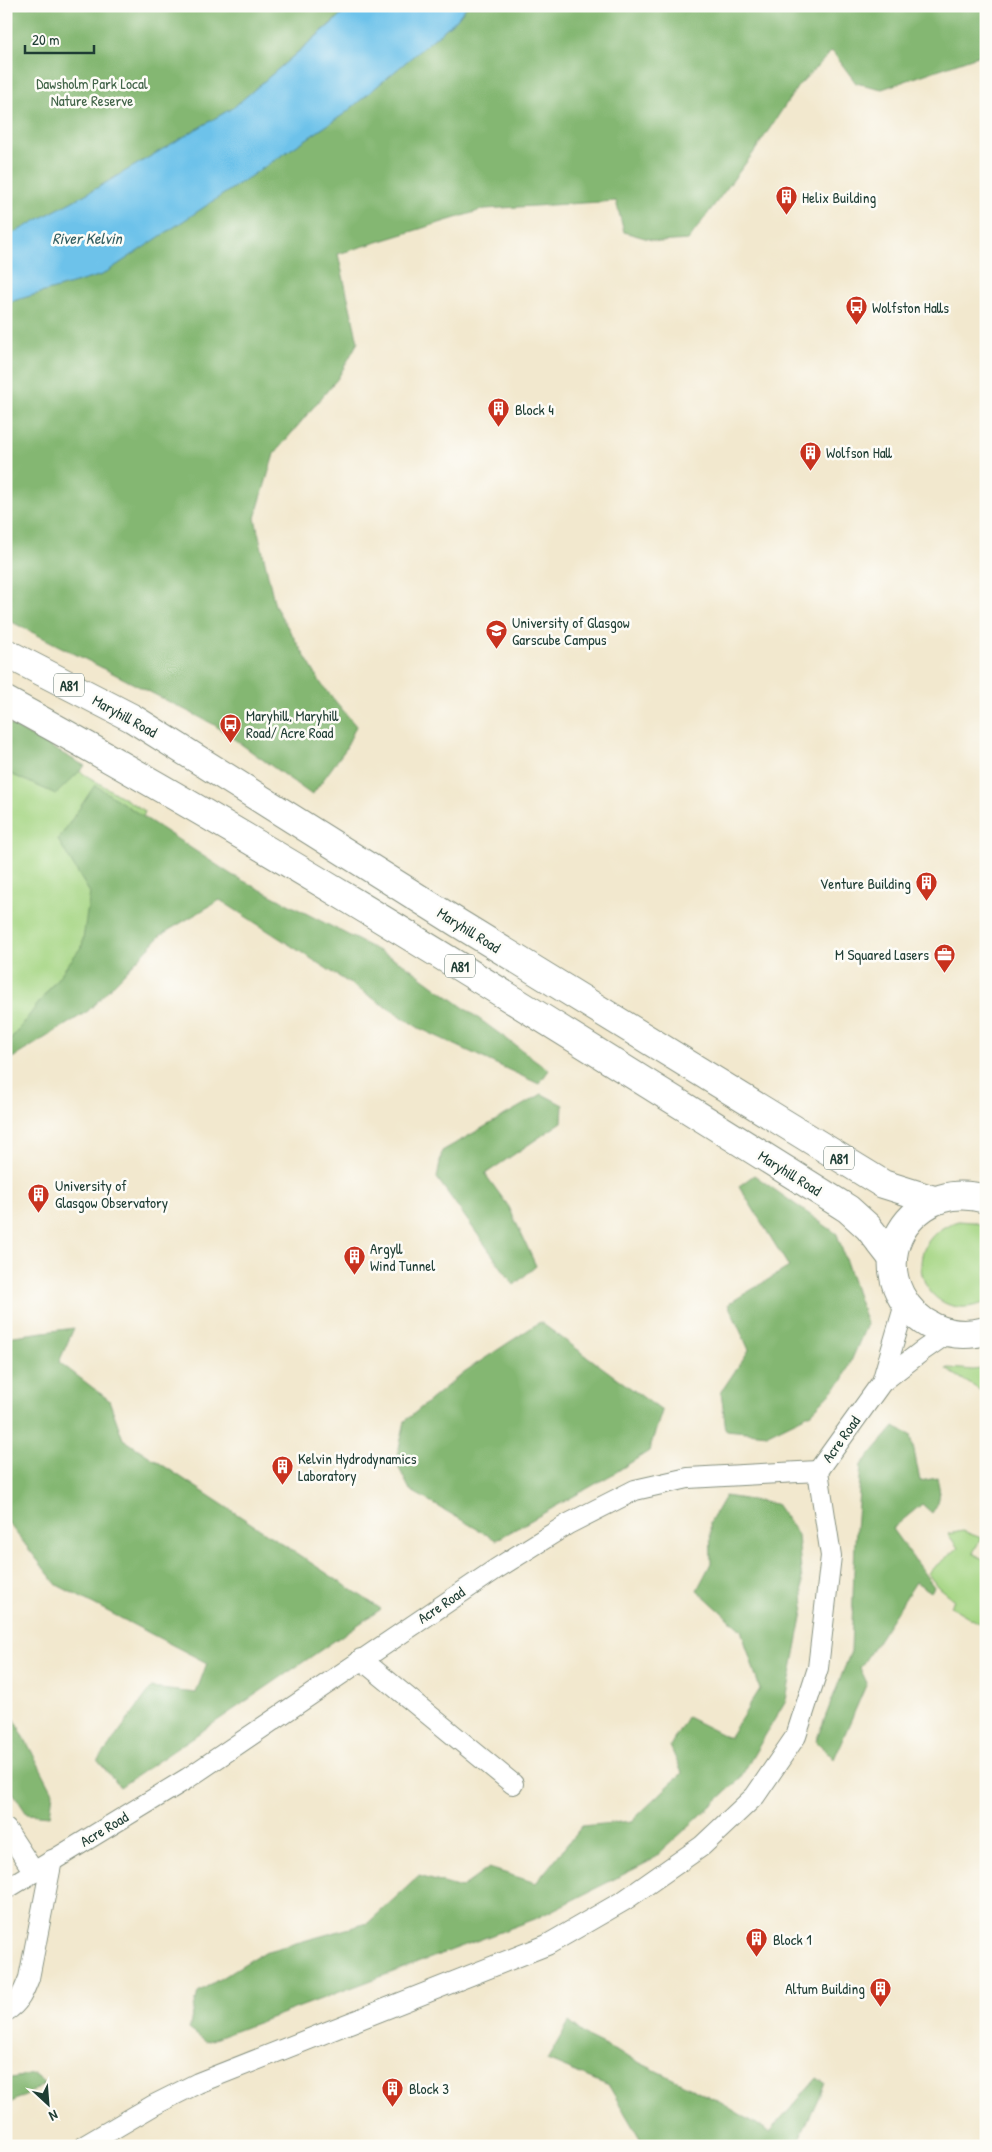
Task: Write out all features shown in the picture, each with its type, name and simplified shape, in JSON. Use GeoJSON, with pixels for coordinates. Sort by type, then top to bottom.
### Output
{"type":"FeatureCollection","features":[{"type":"Feature","properties":{"kind":"main road","name":"Maryhill Road"},"geometry":{"type":"LineString","coordinates":[[6,653],[132,718],[458,924],[883,1184],[934,1200]]}},
{"type":"Feature","properties":{"kind":"main road","name":"Maryhill Road"},"geometry":{"type":"LineString","coordinates":[[6,701],[103,754],[434,950],[848,1209],[868,1227],[893,1259]]}},
{"type":"Feature","properties":{"kind":"main road","name":"A81"},"geometry":{"type":"LineString","coordinates":[[986,1199],[973,1195],[953,1195],[934,1200],[914,1215],[899,1235],[893,1259],[893,1275],[897,1290],[916,1318],[931,1328],[948,1334],[966,1335],[986,1331]]}},
{"type":"Feature","properties":{"kind":"street","name":"Acre Road"},"geometry":{"type":"LineString","coordinates":[[882,1382],[905,1304]]}},
{"type":"Feature","properties":{"kind":"street","name":"Acre Road"},"geometry":{"type":"LineString","coordinates":[[6,1889],[188,1778],[361,1659],[552,1534],[635,1490],[688,1478],[818,1471],[882,1382],[922,1350],[948,1334]]}},
{"type":"Feature","properties":{"kind":"street"},"geometry":{"type":"LineString","coordinates":[[84,2146],[154,2105],[198,2083],[547,1945],[625,1900],[702,1846],[756,1796],[796,1736],[818,1668],[831,1556],[818,1471]]}},
{"type":"Feature","properties":{"kind":"street"},"geometry":{"type":"LineString","coordinates":[[361,1659],[514,1784]]}},
{"type":"Feature","properties":{"kind":"street"},"geometry":{"type":"LineString","coordinates":[[6,1829],[34,1872]]}},
{"type":"Feature","properties":{"kind":"street"},"geometry":{"type":"LineString","coordinates":[[6,2011],[12,2008],[24,1993],[29,1978],[52,1860]]}},
{"type":"Feature","properties":{"kind":"green space","name":"Dawsholm Park Local Nature Reserve"},"geometry":{"type":"Polygon","coordinates":[[[6,6],[351,6],[234,107],[97,188],[6,237],[6,6]]]}},
{"type":"Feature","properties":{"kind":"green space"},"geometry":{"type":"Polygon","coordinates":[[[467,6],[986,6],[986,53],[882,89],[856,83],[832,51],[798,86],[754,152],[688,240],[659,242],[624,232],[616,201],[485,209],[338,254],[358,342],[338,378],[274,454],[255,518],[275,606],[322,685],[356,726],[345,750],[312,795],[213,724],[6,619],[6,303],[102,275],[344,114],[456,20],[467,6]]]}},
{"type":"Feature","properties":{"kind":"green space"},"geometry":{"type":"Polygon","coordinates":[[[6,722],[85,766],[56,794],[6,772],[6,722]]]}},
{"type":"Feature","properties":{"kind":"green space"},"geometry":{"type":"Polygon","coordinates":[[[6,727],[145,811],[124,879],[82,947],[6,1046],[6,727]]]}},
{"type":"Feature","properties":{"kind":"green space"},"geometry":{"type":"Polygon","coordinates":[[[95,785],[232,875],[404,964],[549,1070],[539,1084],[419,1028],[220,900],[162,934],[88,1011],[6,1062],[6,1046],[82,946],[90,893],[58,840],[95,785]]]}},
{"type":"Feature","properties":{"kind":"green space"},"geometry":{"type":"Polygon","coordinates":[[[542,1094],[563,1105],[562,1122],[485,1174],[509,1207],[536,1266],[514,1285],[437,1178],[442,1151],[542,1094]]]}},
{"type":"Feature","properties":{"kind":"green space"},"geometry":{"type":"Polygon","coordinates":[[[754,1175],[837,1234],[867,1324],[843,1380],[811,1413],[768,1434],[726,1430],[721,1392],[749,1350],[728,1304],[789,1267],[739,1186],[754,1175]]]}},
{"type":"Feature","properties":{"kind":"green space"},"geometry":{"type":"Polygon","coordinates":[[[958,1221],[973,1222],[986,1227],[986,1302],[964,1307],[946,1304],[932,1294],[924,1280],[921,1263],[925,1246],[937,1232],[958,1221]]]}},
{"type":"Feature","properties":{"kind":"green space"},"geometry":{"type":"Polygon","coordinates":[[[540,1322],[662,1411],[649,1451],[613,1474],[496,1540],[410,1490],[396,1462],[405,1421],[464,1372],[540,1322]]]}},
{"type":"Feature","properties":{"kind":"green space"},"geometry":{"type":"Polygon","coordinates":[[[74,1328],[59,1362],[109,1400],[123,1439],[381,1609],[120,1787],[98,1761],[151,1688],[196,1693],[207,1663],[57,1585],[6,1520],[6,1337],[74,1328]]]}},
{"type":"Feature","properties":{"kind":"green space"},"geometry":{"type":"Polygon","coordinates":[[[986,1368],[986,1394],[946,1369],[974,1370],[986,1368]]]}},
{"type":"Feature","properties":{"kind":"green space"},"geometry":{"type":"Polygon","coordinates":[[[894,1427],[911,1435],[920,1481],[937,1478],[939,1496],[932,1513],[922,1504],[892,1529],[934,1587],[931,1592],[916,1582],[860,1668],[867,1683],[834,1759],[816,1741],[851,1651],[855,1542],[861,1465],[894,1427]]]}},
{"type":"Feature","properties":{"kind":"green space"},"geometry":{"type":"Polygon","coordinates":[[[725,1496],[776,1504],[798,1535],[804,1607],[786,1700],[739,1780],[652,1860],[535,1919],[206,2042],[189,2029],[198,1992],[264,1952],[368,1923],[419,1876],[461,1888],[489,1868],[536,1883],[582,1826],[632,1821],[682,1773],[670,1746],[687,1717],[729,1738],[760,1689],[741,1630],[697,1590],[711,1563],[710,1522],[725,1496]]]}},
{"type":"Feature","properties":{"kind":"green space"},"geometry":{"type":"Polygon","coordinates":[[[963,1531],[981,1538],[973,1553],[986,1561],[986,1624],[984,1626],[950,1606],[954,1600],[938,1587],[927,1573],[958,1548],[948,1534],[963,1531]]]}},
{"type":"Feature","properties":{"kind":"green space"},"geometry":{"type":"Polygon","coordinates":[[[6,1703],[53,1792],[50,1816],[27,1814],[6,1782],[6,1703]]]}},
{"type":"Feature","properties":{"kind":"green space"},"geometry":{"type":"Polygon","coordinates":[[[569,2022],[589,2038],[716,2100],[770,2132],[817,2078],[825,2083],[799,2140],[807,2146],[644,2146],[609,2086],[547,2060],[569,2022]]]}},
{"type":"Feature","properties":{"kind":"green space"},"geometry":{"type":"Polygon","coordinates":[[[34,2074],[46,2084],[6,2105],[6,2079],[34,2074]]]}},
{"type":"Feature","properties":{"kind":"water","name":"River Kelvin"},"geometry":{"type":"Polygon","coordinates":[[[352,6],[467,6],[456,20],[344,114],[102,275],[6,303],[6,237],[97,188],[234,107],[352,6]]]}},
{"type":"Feature","properties":{"kind":"place","name":"Helix Building"},"geometry":{"type":"Point","coordinates":[786,216]}},
{"type":"Feature","properties":{"kind":"place","name":"Wolfston Halls"},"geometry":{"type":"Point","coordinates":[856,326]}},
{"type":"Feature","properties":{"kind":"place","name":"Block 4"},"geometry":{"type":"Point","coordinates":[499,428]}},
{"type":"Feature","properties":{"kind":"place","name":"Wolfson Hall"},"geometry":{"type":"Point","coordinates":[810,471]}},
{"type":"Feature","properties":{"kind":"place","name":"University of Glasgow Garscube Campus"},"geometry":{"type":"Point","coordinates":[496,650]}},
{"type":"Feature","properties":{"kind":"place","name":"Maryhill, Maryhill Road/ Acre Road"},"geometry":{"type":"Point","coordinates":[230,743]}},
{"type":"Feature","properties":{"kind":"place","name":"Venture Building"},"geometry":{"type":"Point","coordinates":[927,902]}},
{"type":"Feature","properties":{"kind":"place","name":"M Squared Lasers"},"geometry":{"type":"Point","coordinates":[945,973]}},
{"type":"Feature","properties":{"kind":"place","name":"University of Glasgow Observatory"},"geometry":{"type":"Point","coordinates":[39,1213]}},
{"type":"Feature","properties":{"kind":"place","name":"Argyll Wind Tunnel"},"geometry":{"type":"Point","coordinates":[354,1276]}},
{"type":"Feature","properties":{"kind":"place","name":"Kelvin Hydrodynamics Laboratory"},"geometry":{"type":"Point","coordinates":[282,1486]}},
{"type":"Feature","properties":{"kind":"place","name":"Block 1"},"geometry":{"type":"Point","coordinates":[757,1958]}},
{"type":"Feature","properties":{"kind":"place","name":"Altum Building"},"geometry":{"type":"Point","coordinates":[881,2007]}},
{"type":"Feature","properties":{"kind":"place","name":"Block 3"},"geometry":{"type":"Point","coordinates":[393,2107]}}]}
